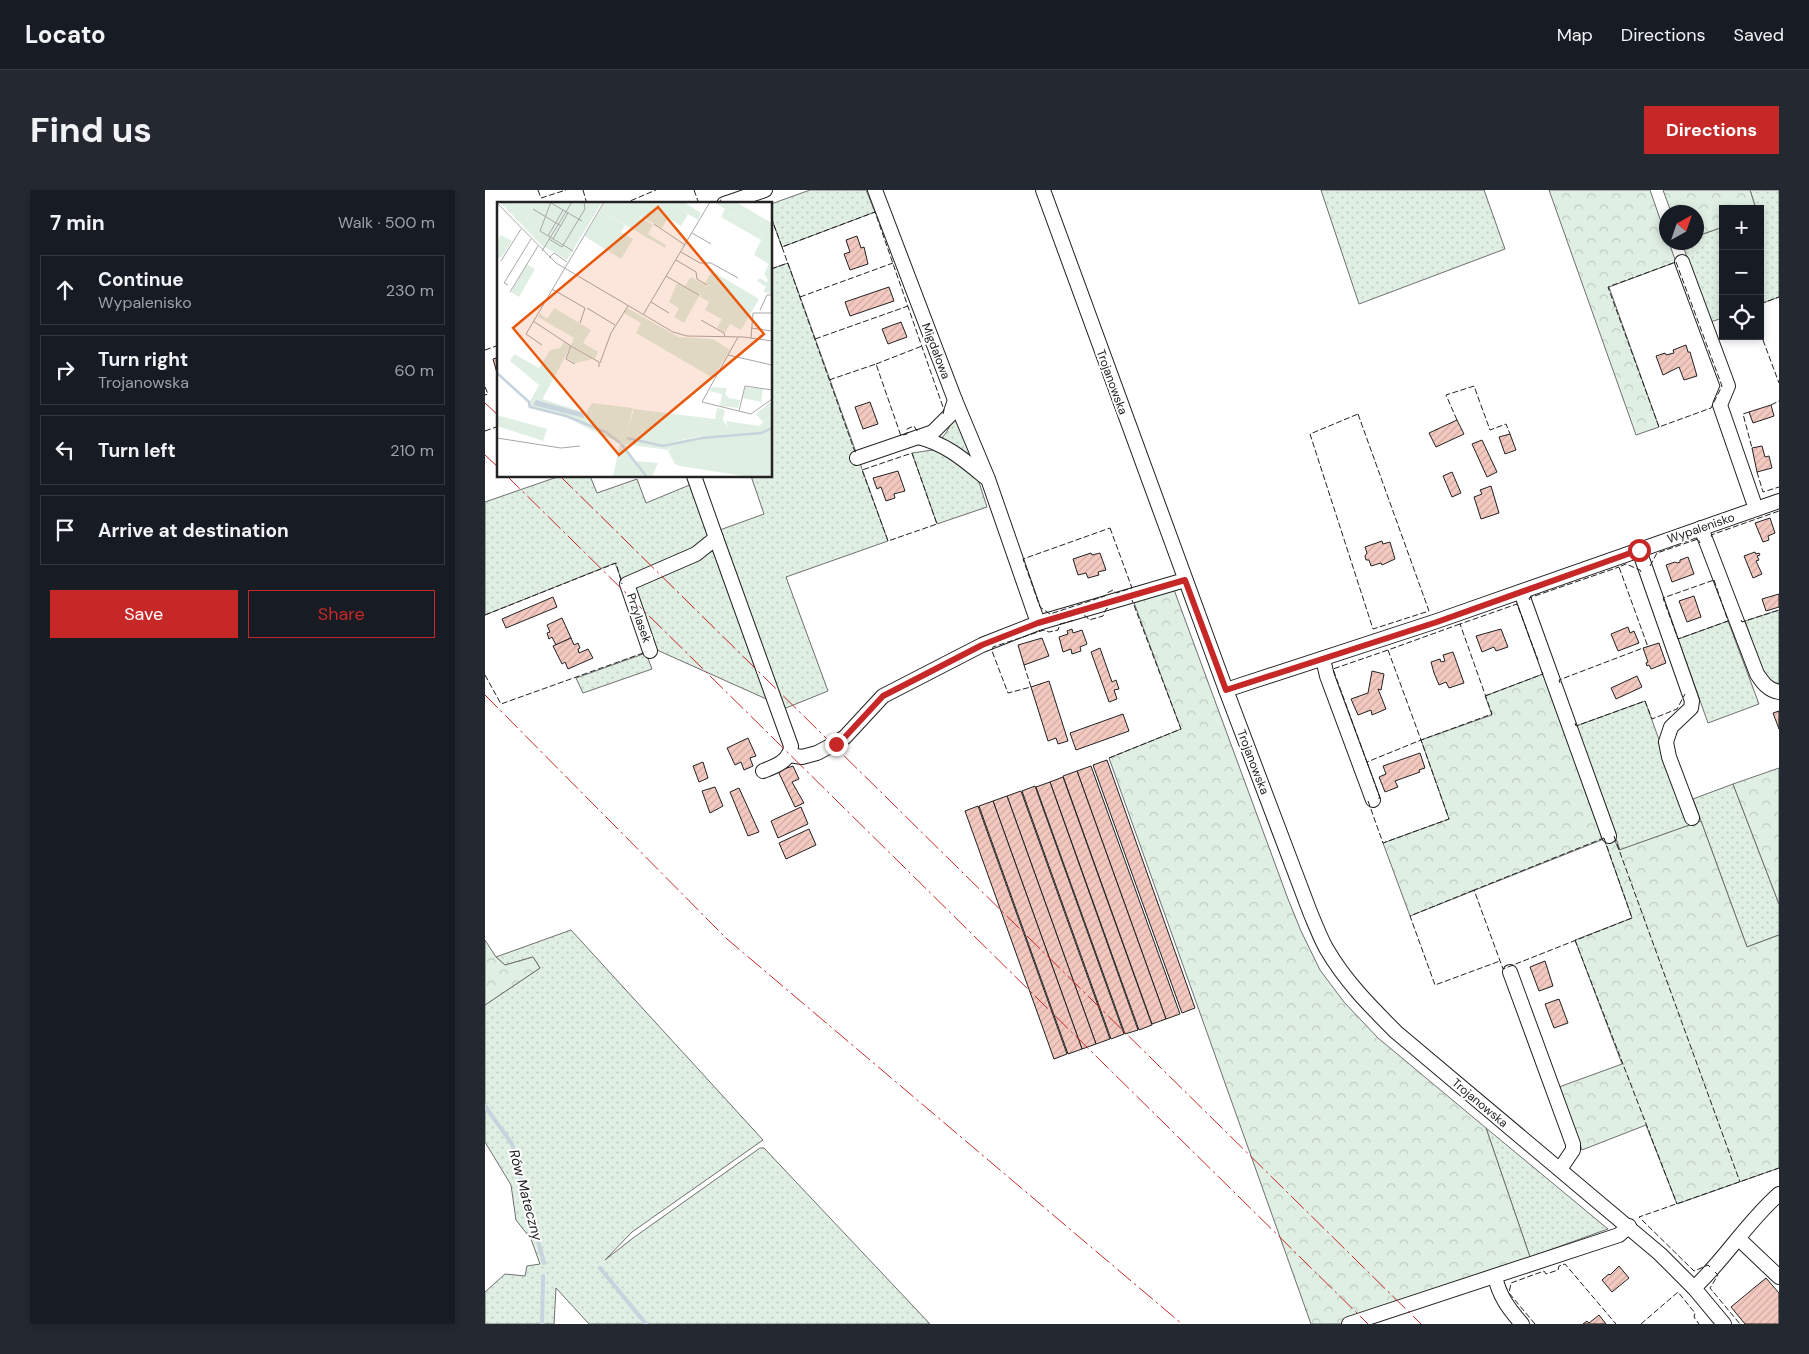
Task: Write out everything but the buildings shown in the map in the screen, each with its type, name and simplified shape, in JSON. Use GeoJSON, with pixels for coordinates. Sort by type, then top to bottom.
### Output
{"type":"FeatureCollection","features":[{"type":"Feature","properties":{"kind":"street"},"geometry":{"type":"LineString","coordinates":[[730,202],[765,190]]}},
{"type":"Feature","properties":{"kind":"street","name":"Migdałowa"},"geometry":{"type":"LineString","coordinates":[[875,190],[955,400],[988,479],[1038,623]]}},
{"type":"Feature","properties":{"kind":"street","name":"Trojanowska"},"geometry":{"type":"LineString","coordinates":[[1043,190],[1185,580],[1310,912],[1325,947],[1362,999],[1396,1032],[1660,1254],[1694,1288],[1724,1324]]}},
{"type":"Feature","properties":{"kind":"street"},"geometry":{"type":"LineString","coordinates":[[1682,262],[1728,386],[1720,406],[1756,509]]}},
{"type":"Feature","properties":{"kind":"street"},"geometry":{"type":"LineString","coordinates":[[857,458],[933,432],[950,415],[955,400]]}},
{"type":"Feature","properties":{"kind":"street"},"geometry":{"type":"LineString","coordinates":[[918,437],[937,443],[957,454],[988,479]]}},
{"type":"Feature","properties":{"kind":"street"},"geometry":{"type":"LineString","coordinates":[[695,478],[791,746],[789,755],[780,764],[763,771]]}},
{"type":"Feature","properties":{"kind":"street","name":"Wypalenisko"},"geometry":{"type":"LineString","coordinates":[[1226,690],[1521,592],[1779,501]]}},
{"type":"Feature","properties":{"kind":"street"},"geometry":{"type":"LineString","coordinates":[[1701,528],[1757,674],[1764,685],[1773,691],[1779,692]]}},
{"type":"Feature","properties":{"kind":"street","name":"Przylasek"},"geometry":{"type":"LineString","coordinates":[[650,651],[627,584],[696,554],[716,538]]}},
{"type":"Feature","properties":{"kind":"street"},"geometry":{"type":"LineString","coordinates":[[1639,550],[1692,701],[1691,708],[1671,727],[1666,742],[1669,756],[1692,818]]}},
{"type":"Feature","properties":{"kind":"street"},"geometry":{"type":"LineString","coordinates":[[789,755],[803,757],[836,744],[845,737],[883,696],[982,645],[1038,623],[1185,580]]}},
{"type":"Feature","properties":{"kind":"street"},"geometry":{"type":"LineString","coordinates":[[1521,592],[1609,836]]}},
{"type":"Feature","properties":{"kind":"street"},"geometry":{"type":"LineString","coordinates":[[1323,659],[1327,676],[1373,800]]}},
{"type":"Feature","properties":{"kind":"street"},"geometry":{"type":"LineString","coordinates":[[1510,972],[1573,1144],[1573,1150],[1560,1169]]}},
{"type":"Feature","properties":{"kind":"street"},"geometry":{"type":"LineString","coordinates":[[1694,1288],[1713,1270],[1763,1208],[1779,1194]]}},
{"type":"Feature","properties":{"kind":"street"},"geometry":{"type":"LineString","coordinates":[[1349,1324],[1619,1235],[1627,1225]]}},
{"type":"Feature","properties":{"kind":"street"},"geometry":{"type":"LineString","coordinates":[[1739,1239],[1779,1277]]}},
{"type":"Feature","properties":{"kind":"street"},"geometry":{"type":"LineString","coordinates":[[1495,1276],[1498,1290],[1522,1324]]}},
{"type":"Feature","properties":{"kind":"green space"},"geometry":{"type":"Polygon","coordinates":[[[810,190],[866,190],[875,212],[782,247],[773,222],[773,203],[810,190]]]}},
{"type":"Feature","properties":{"kind":"green space"},"geometry":{"type":"Polygon","coordinates":[[[1321,190],[1484,190],[1505,249],[1359,304],[1321,190]]]}},
{"type":"Feature","properties":{"kind":"green space"},"geometry":{"type":"Polygon","coordinates":[[[1549,190],[1650,190],[1659,216],[1659,250],[1672,250],[1676,262],[1609,287],[1659,427],[1636,435],[1549,190]]]}},
{"type":"Feature","properties":{"kind":"green space"},"geometry":{"type":"Polygon","coordinates":[[[1663,190],[1750,190],[1755,205],[1719,205],[1719,228],[1704,234],[1704,205],[1668,205],[1663,190]]]}},
{"type":"Feature","properties":{"kind":"green space"},"geometry":{"type":"Polygon","coordinates":[[[1750,190],[1779,190],[1779,297],[1764,303],[1764,205],[1755,205],[1750,190]]]}},
{"type":"Feature","properties":{"kind":"green space"},"geometry":{"type":"Polygon","coordinates":[[[1719,228],[1719,319],[1710,322],[1684,250],[1704,250],[1704,234],[1719,228]]]}},
{"type":"Feature","properties":{"kind":"green space"},"geometry":{"type":"Polygon","coordinates":[[[788,263],[888,541],[786,577],[828,691],[781,710],[717,531],[764,514],[752,478],[773,478],[773,268],[788,263]]]}},
{"type":"Feature","properties":{"kind":"green space"},"geometry":{"type":"Polygon","coordinates":[[[956,414],[972,460],[940,440],[956,414]]]}},
{"type":"Feature","properties":{"kind":"green space"},"geometry":{"type":"Polygon","coordinates":[[[932,450],[945,454],[977,476],[987,507],[937,524],[912,453],[932,450]]]}},
{"type":"Feature","properties":{"kind":"green space"},"geometry":{"type":"Polygon","coordinates":[[[554,478],[591,478],[597,493],[637,479],[646,503],[692,484],[708,537],[695,551],[622,581],[615,563],[485,615],[485,502],[554,478]]]}},
{"type":"Feature","properties":{"kind":"green space"},"geometry":{"type":"Polygon","coordinates":[[[713,551],[717,554],[773,702],[657,650],[653,650],[635,594],[638,584],[713,551]]]}},
{"type":"Feature","properties":{"kind":"green space"},"geometry":{"type":"Polygon","coordinates":[[[1173,587],[1288,899],[1320,970],[1344,1002],[1378,1038],[1486,1128],[1530,1257],[1343,1324],[1311,1324],[1109,758],[1181,729],[1133,600],[1173,587]]]}},
{"type":"Feature","properties":{"kind":"green space"},"geometry":{"type":"Polygon","coordinates":[[[1779,610],[1778,684],[1765,678],[1745,621],[1779,610]]]}},
{"type":"Feature","properties":{"kind":"green space"},"geometry":{"type":"Polygon","coordinates":[[[1728,621],[1759,704],[1708,723],[1678,639],[1728,621]]]}},
{"type":"Feature","properties":{"kind":"green space"},"geometry":{"type":"Polygon","coordinates":[[[646,653],[652,669],[583,693],[576,678],[646,653]]]}},
{"type":"Feature","properties":{"kind":"green space"},"geometry":{"type":"Polygon","coordinates":[[[1543,674],[1619,850],[1701,821],[1747,947],[1779,935],[1779,1168],[1677,1204],[1646,1125],[1582,1150],[1559,1087],[1622,1064],[1575,940],[1632,918],[1604,839],[1410,916],[1383,843],[1449,819],[1421,740],[1492,715],[1485,696],[1543,674]]]}},
{"type":"Feature","properties":{"kind":"green space"},"geometry":{"type":"Polygon","coordinates":[[[1645,701],[1690,825],[1620,850],[1576,726],[1645,701]]]}},
{"type":"Feature","properties":{"kind":"green space"},"geometry":{"type":"Polygon","coordinates":[[[1779,768],[1779,904],[1733,784],[1779,768]]]}},
{"type":"Feature","properties":{"kind":"green space"},"geometry":{"type":"Polygon","coordinates":[[[1733,784],[1779,904],[1779,935],[1747,947],[1693,799],[1733,784]]]}},
{"type":"Feature","properties":{"kind":"green space"},"geometry":{"type":"Polygon","coordinates":[[[571,930],[763,1140],[632,1232],[605,1260],[760,1148],[764,1148],[930,1324],[589,1324],[556,1288],[554,1324],[485,1324],[485,1292],[505,1274],[525,1276],[527,1266],[540,1264],[531,1239],[516,1220],[511,1185],[485,1142],[485,1005],[540,968],[533,957],[505,965],[496,957],[571,930]]]}},
{"type":"Feature","properties":{"kind":"green space"},"geometry":{"type":"Polygon","coordinates":[[[485,940],[496,957],[505,965],[533,957],[540,968],[485,1005],[485,940]]]}},
{"type":"Feature","properties":{"kind":"green space"},"geometry":{"type":"Polygon","coordinates":[[[1486,1128],[1608,1229],[1530,1257],[1486,1128]]]}},
{"type":"Feature","properties":{"kind":"waterway","name":"Rów Mateczny"},"geometry":{"type":"LineString","coordinates":[[485,1106],[512,1144],[544,1263]]}},
{"type":"Feature","properties":{"kind":"waterway"},"geometry":{"type":"LineString","coordinates":[[600,1268],[646,1324]]}},
{"type":"Feature","properties":{"kind":"waterway","name":"Rów Mateczny"},"geometry":{"type":"LineString","coordinates":[[542,1324],[543,1276]]}},
{"type":"Feature","properties":{"kind":"fence"},"geometry":{"type":"LineString","coordinates":[[538,190],[541,198],[566,190]]}},
{"type":"Feature","properties":{"kind":"fence"},"geometry":{"type":"LineString","coordinates":[[583,190],[586,202]]}},
{"type":"Feature","properties":{"kind":"fence"},"geometry":{"type":"LineString","coordinates":[[628,202],[656,190]]}},
{"type":"Feature","properties":{"kind":"fence"},"geometry":{"type":"LineString","coordinates":[[694,190],[698,202]]}},
{"type":"Feature","properties":{"kind":"fence"},"geometry":{"type":"LineString","coordinates":[[716,202],[721,200]]}},
{"type":"Feature","properties":{"kind":"fence"},"geometry":{"type":"LineString","coordinates":[[773,222],[782,247],[875,212],[944,410],[943,414]]}},
{"type":"Feature","properties":{"kind":"fence"},"geometry":{"type":"LineString","coordinates":[[782,247],[855,452],[858,451]]}},
{"type":"Feature","properties":{"kind":"fence"},"geometry":{"type":"LineString","coordinates":[[1676,262],[1722,386],[1711,408],[1659,427],[1608,287],[1676,262]]}},
{"type":"Feature","properties":{"kind":"fence"},"geometry":{"type":"LineString","coordinates":[[773,268],[788,263]]}},
{"type":"Feature","properties":{"kind":"fence"},"geometry":{"type":"LineString","coordinates":[[800,297],[893,263]]}},
{"type":"Feature","properties":{"kind":"fence"},"geometry":{"type":"LineString","coordinates":[[1764,303],[1779,297]]}},
{"type":"Feature","properties":{"kind":"fence"},"geometry":{"type":"LineString","coordinates":[[815,339],[908,306]]}},
{"type":"Feature","properties":{"kind":"fence"},"geometry":{"type":"LineString","coordinates":[[1763,340],[1779,383]]}},
{"type":"Feature","properties":{"kind":"fence"},"geometry":{"type":"LineString","coordinates":[[485,350],[497,346]]}},
{"type":"Feature","properties":{"kind":"fence"},"geometry":{"type":"LineString","coordinates":[[876,364],[922,346]]}},
{"type":"Feature","properties":{"kind":"fence"},"geometry":{"type":"LineString","coordinates":[[829,380],[876,364],[901,436]]}},
{"type":"Feature","properties":{"kind":"fence"},"geometry":{"type":"LineString","coordinates":[[1457,420],[1446,395],[1474,386],[1490,430],[1506,424],[1510,434]]}},
{"type":"Feature","properties":{"kind":"fence"},"geometry":{"type":"LineString","coordinates":[[485,387],[488,394],[485,395]]}},
{"type":"Feature","properties":{"kind":"fence"},"geometry":{"type":"LineString","coordinates":[[1771,405],[1779,401]]}},
{"type":"Feature","properties":{"kind":"fence"},"geometry":{"type":"LineString","coordinates":[[1749,412],[1743,414],[1752,448]]}},
{"type":"Feature","properties":{"kind":"fence"},"geometry":{"type":"LineString","coordinates":[[1358,414],[1429,611],[1373,629],[1310,434],[1358,414]]}},
{"type":"Feature","properties":{"kind":"fence"},"geometry":{"type":"LineString","coordinates":[[903,435],[907,434],[907,429],[914,426],[917,431],[920,430]]}},
{"type":"Feature","properties":{"kind":"fence"},"geometry":{"type":"LineString","coordinates":[[485,431],[497,427]]}},
{"type":"Feature","properties":{"kind":"fence"},"geometry":{"type":"LineString","coordinates":[[912,453],[937,524],[888,541],[862,470],[912,453]]}},
{"type":"Feature","properties":{"kind":"fence"},"geometry":{"type":"LineString","coordinates":[[1757,472],[1763,492],[1779,487]]}},
{"type":"Feature","properties":{"kind":"fence"},"geometry":{"type":"LineString","coordinates":[[1712,537],[1711,535],[1779,511]]}},
{"type":"Feature","properties":{"kind":"fence"},"geometry":{"type":"LineString","coordinates":[[1110,528],[1132,588],[1116,593],[1113,590],[1105,596],[1050,614],[1040,607],[1023,559],[1110,528]]}},
{"type":"Feature","properties":{"kind":"fence"},"geometry":{"type":"LineString","coordinates":[[1650,566],[1657,553],[1698,539],[1700,543]]}},
{"type":"Feature","properties":{"kind":"fence"},"geometry":{"type":"LineString","coordinates":[[485,615],[616,563],[622,584]]}},
{"type":"Feature","properties":{"kind":"fence"},"geometry":{"type":"LineString","coordinates":[[1641,572],[1626,564],[1619,567],[1648,647]]}},
{"type":"Feature","properties":{"kind":"fence"},"geometry":{"type":"LineString","coordinates":[[1530,600],[1529,598],[1619,567]]}},
{"type":"Feature","properties":{"kind":"fence"},"geometry":{"type":"LineString","coordinates":[[1714,580],[1728,621],[1678,639],[1663,598],[1714,580]]}},
{"type":"Feature","properties":{"kind":"fence"},"geometry":{"type":"LineString","coordinates":[[1109,758],[1181,729],[1132,600]]}},
{"type":"Feature","properties":{"kind":"fence"},"geometry":{"type":"LineString","coordinates":[[1460,624],[1388,650],[1421,740],[1492,714],[1460,624],[1517,604],[1538,660]]}},
{"type":"Feature","properties":{"kind":"fence"},"geometry":{"type":"LineString","coordinates":[[1084,616],[1089,620],[1103,616],[1108,608]]}},
{"type":"Feature","properties":{"kind":"fence"},"geometry":{"type":"LineString","coordinates":[[1741,620],[1742,622],[1779,610]]}},
{"type":"Feature","properties":{"kind":"fence"},"geometry":{"type":"LineString","coordinates":[[1024,665],[1031,687],[1008,693],[992,651],[993,647],[1044,630],[1049,632],[1058,630],[1060,624],[1075,620]]}},
{"type":"Feature","properties":{"kind":"fence"},"geometry":{"type":"LineString","coordinates":[[1560,683],[1559,680],[1643,648]]}},
{"type":"Feature","properties":{"kind":"fence"},"geometry":{"type":"LineString","coordinates":[[1368,801],[1383,843],[1449,819],[1421,740],[1367,762],[1333,669],[1388,650]]}},
{"type":"Feature","properties":{"kind":"fence"},"geometry":{"type":"LineString","coordinates":[[485,675],[501,704],[646,652]]}},
{"type":"Feature","properties":{"kind":"fence"},"geometry":{"type":"LineString","coordinates":[[1485,696],[1543,674],[1542,672]]}},
{"type":"Feature","properties":{"kind":"fence"},"geometry":{"type":"LineString","coordinates":[[1575,723],[1576,726],[1645,701],[1652,719],[1677,709],[1685,694]]}},
{"type":"Feature","properties":{"kind":"fence"},"geometry":{"type":"LineString","coordinates":[[1367,762],[1380,798],[1378,798]]}},
{"type":"Feature","properties":{"kind":"fence"},"geometry":{"type":"LineString","coordinates":[[1614,836],[1740,1182]]}},
{"type":"Feature","properties":{"kind":"fence"},"geometry":{"type":"LineString","coordinates":[[1604,838],[1632,918],[1503,969],[1474,890],[1604,838]]}},
{"type":"Feature","properties":{"kind":"fence"},"geometry":{"type":"LineString","coordinates":[[1474,890],[1410,916],[1435,985],[1500,961]]}},
{"type":"Feature","properties":{"kind":"fence"},"geometry":{"type":"LineString","coordinates":[[1575,940],[1677,1204]]}},
{"type":"Feature","properties":{"kind":"fence"},"geometry":{"type":"LineString","coordinates":[[1710,1267],[1708,1265],[1694,1271],[1639,1217],[1779,1168]]}},
{"type":"Feature","properties":{"kind":"fence"},"geometry":{"type":"LineString","coordinates":[[1535,1324],[1509,1293],[1511,1283],[1544,1271],[1546,1274],[1558,1270],[1559,1266],[1565,1264],[1616,1324]]}},
{"type":"Feature","properties":{"kind":"fence"},"geometry":{"type":"LineString","coordinates":[[1715,1272],[1718,1275],[1710,1288],[1740,1324]]}},
{"type":"Feature","properties":{"kind":"fence"},"geometry":{"type":"LineString","coordinates":[[1641,1324],[1678,1292],[1695,1313],[1694,1317],[1699,1324]]}},
{"type":"Feature","properties":{"kind":"power"},"geometry":{"type":"LineString","coordinates":[[485,403],[497,414]]}},
{"type":"Feature","properties":{"kind":"power"},"geometry":{"type":"LineString","coordinates":[[485,455],[497,466]]}},
{"type":"Feature","properties":{"kind":"power"},"geometry":{"type":"LineString","coordinates":[[509,478],[1368,1324]]}},
{"type":"Feature","properties":{"kind":"power"},"geometry":{"type":"LineString","coordinates":[[562,478],[1421,1324]]}},
{"type":"Feature","properties":{"kind":"power"},"geometry":{"type":"LineString","coordinates":[[485,695],[727,939],[1182,1324]]}},
{"type":"Feature","properties":{"kind":"route"},"geometry":{"type":"LineString","coordinates":[[836,744],[845,737],[883,696],[982,645],[1038,623],[1185,580],[1226,690],[1437,622],[1639,550]]}}]}
